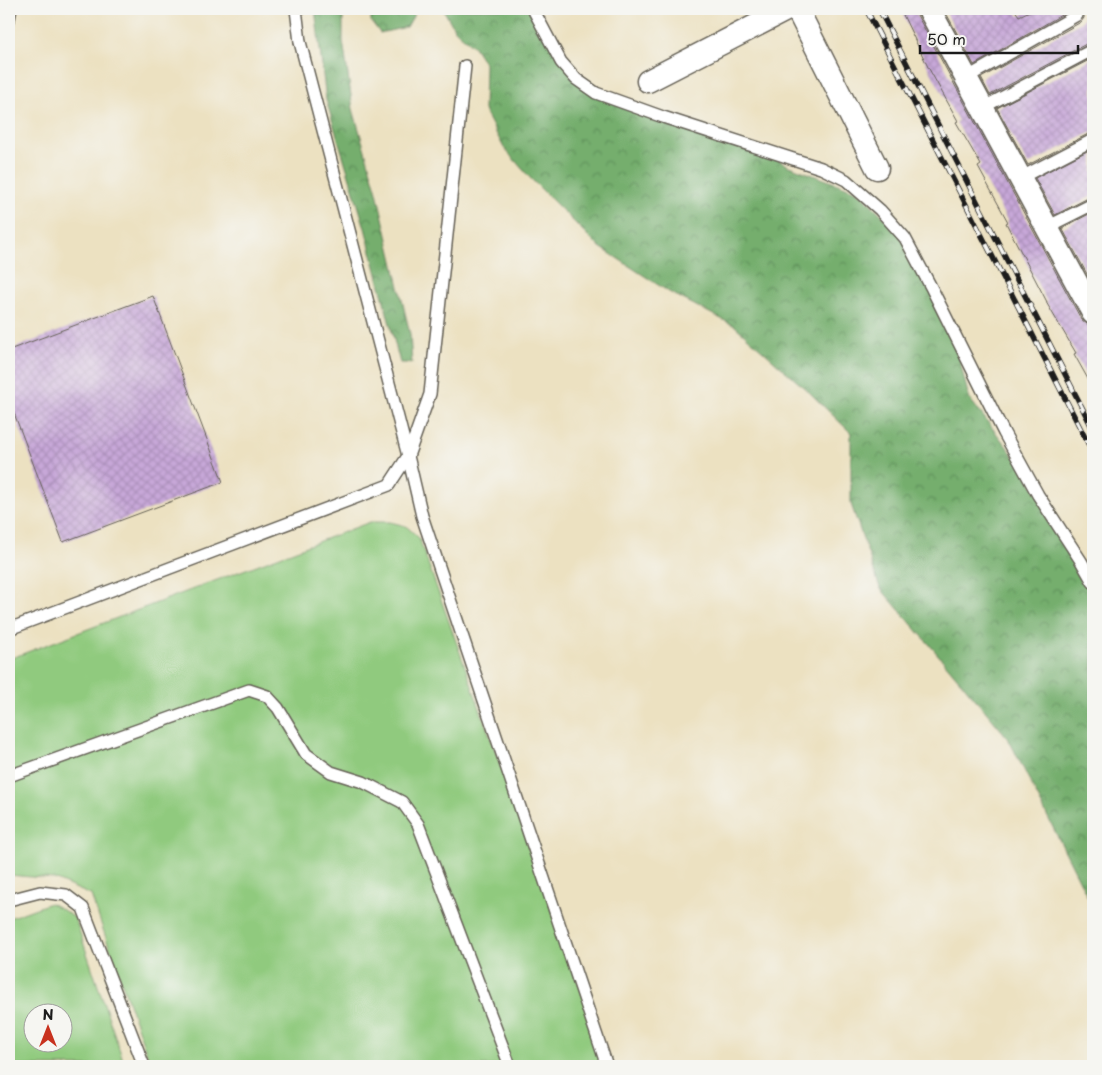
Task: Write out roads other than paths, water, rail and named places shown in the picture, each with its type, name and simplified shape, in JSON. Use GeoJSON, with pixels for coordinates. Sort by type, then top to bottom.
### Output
{"type":"FeatureCollection","features":[{"type":"Feature","properties":{"kind":"street"},"geometry":{"type":"LineString","coordinates":[[648,81],[788,9]]}},
{"type":"Feature","properties":{"kind":"street"},"geometry":{"type":"LineString","coordinates":[[797,9],[877,168]]}},
{"type":"Feature","properties":{"kind":"street"},"geometry":{"type":"LineString","coordinates":[[929,9],[1047,227],[1090,300]]}},
{"type":"Feature","properties":{"kind":"lane"},"geometry":{"type":"LineString","coordinates":[[9,19],[11,9]]}},
{"type":"Feature","properties":{"kind":"lane"},"geometry":{"type":"LineString","coordinates":[[296,9],[300,42],[422,516],[607,1066]]}},
{"type":"Feature","properties":{"kind":"lane"},"geometry":{"type":"LineString","coordinates":[[533,9],[561,62],[576,79],[596,93],[663,117],[821,168],[846,180],[880,210],[904,238],[1038,495],[1093,582]]}},
{"type":"Feature","properties":{"kind":"lane"},"geometry":{"type":"LineString","coordinates":[[966,78],[1077,16]]}},
{"type":"Feature","properties":{"kind":"lane"},"geometry":{"type":"LineString","coordinates":[[982,108],[1092,50]]}},
{"type":"Feature","properties":{"kind":"lane"},"geometry":{"type":"LineString","coordinates":[[9,630],[389,485],[408,456],[430,394],[465,66]]}},
{"type":"Feature","properties":{"kind":"lane"},"geometry":{"type":"LineString","coordinates":[[1020,178],[1093,140]]}},
{"type":"Feature","properties":{"kind":"lane"},"geometry":{"type":"LineString","coordinates":[[1047,227],[1093,204]]}},
{"type":"Feature","properties":{"kind":"lane"},"geometry":{"type":"LineString","coordinates":[[9,776],[250,690],[267,696],[278,708],[306,754],[331,772],[363,782],[402,802],[418,824],[510,1066]]}},
{"type":"Feature","properties":{"kind":"lane"},"geometry":{"type":"LineString","coordinates":[[9,900],[40,892],[66,895],[83,908],[144,1066]]}},
{"type":"Feature","properties":{"kind":"railway"},"geometry":{"type":"LineString","coordinates":[[866,9],[1093,453]]}},
{"type":"Feature","properties":{"kind":"railway"},"geometry":{"type":"LineString","coordinates":[[879,9],[1093,429]]}}]}
